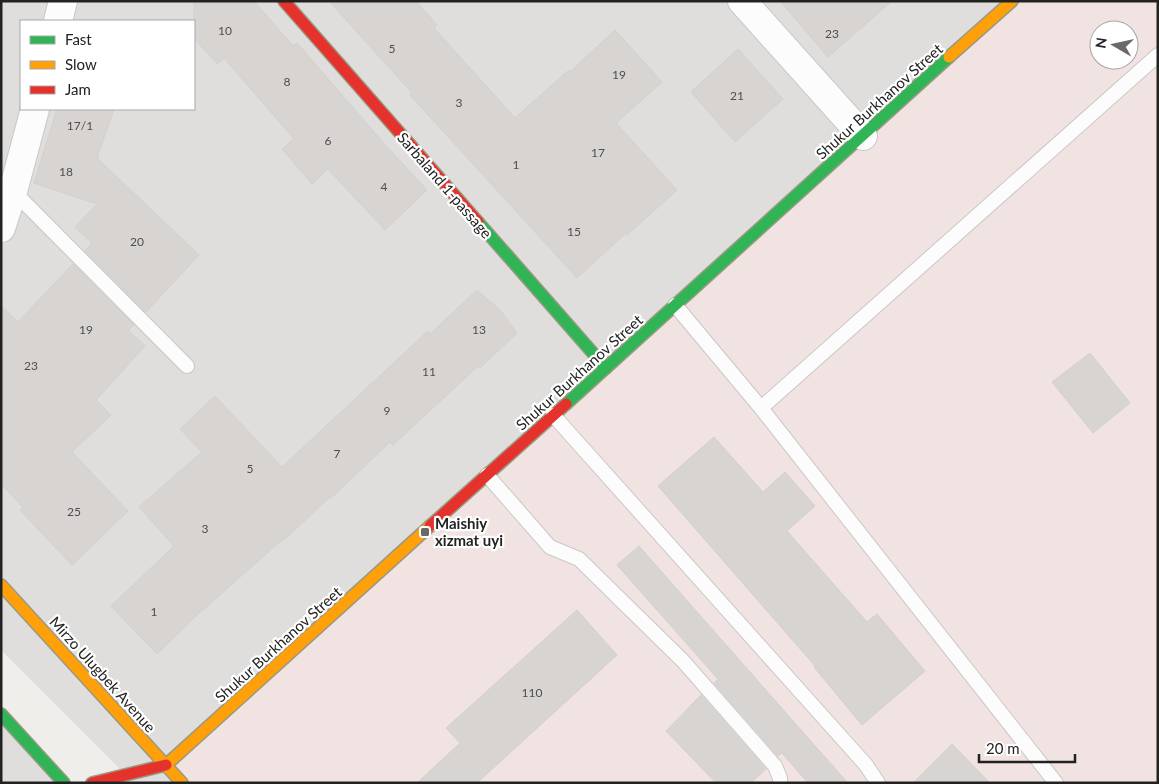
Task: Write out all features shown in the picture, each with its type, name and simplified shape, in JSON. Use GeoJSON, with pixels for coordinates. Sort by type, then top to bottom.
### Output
{"type":"FeatureCollection","features":[{"type":"Feature","properties":{"kind":"street"},"geometry":{"type":"LineString","coordinates":[[58,20],[63,1]]}},
{"type":"Feature","properties":{"kind":"street","name":"Sarbaland 1-passage"},"geometry":{"type":"LineString","coordinates":[[284,1],[606,368]]}},
{"type":"Feature","properties":{"kind":"street"},"geometry":{"type":"LineString","coordinates":[[742,1],[862,136]]}},
{"type":"Feature","properties":{"kind":"street","name":"Shukur Burkhanov Street"},"geometry":{"type":"LineString","coordinates":[[150,783],[166,765],[1012,1]]}},
{"type":"Feature","properties":{"kind":"street"},"geometry":{"type":"LineString","coordinates":[[1,228],[35,110]]}},
{"type":"Feature","properties":{"kind":"street","name":"Mirzo Ulugbek Avenue"},"geometry":{"type":"LineString","coordinates":[[1,585],[182,783]]}},
{"type":"Feature","properties":{"kind":"street"},"geometry":{"type":"LineString","coordinates":[[1,714],[64,783]]}},
{"type":"Feature","properties":{"kind":"street"},"geometry":{"type":"LineString","coordinates":[[92,783],[166,765]]}},
{"type":"Feature","properties":{"kind":"lane"},"geometry":{"type":"LineString","coordinates":[[761,408],[1158,55]]}},
{"type":"Feature","properties":{"kind":"lane"},"geometry":{"type":"LineString","coordinates":[[13,191],[187,366]]}},
{"type":"Feature","properties":{"kind":"lane"},"geometry":{"type":"LineString","coordinates":[[675,305],[761,408],[1056,783]]}},
{"type":"Feature","properties":{"kind":"lane"},"geometry":{"type":"LineString","coordinates":[[553,415],[859,758],[878,783]]}},
{"type":"Feature","properties":{"kind":"lane"},"geometry":{"type":"LineString","coordinates":[[487,475],[550,546],[579,559],[683,661],[775,766],[780,783]]}},
{"type":"Feature","properties":{"kind":"shaded area"},"geometry":{"type":"Polygon","coordinates":[[[1,1],[1158,1],[1158,783],[134,783],[1,650],[1,1]]]}},
{"type":"Feature","properties":{"kind":"shaded area"},"geometry":{"type":"Polygon","coordinates":[[[1012,1],[1158,1],[1158,783],[182,783],[166,765],[1012,1]]]}},
{"type":"Feature","properties":{"kind":"shaded area"},"geometry":{"type":"Polygon","coordinates":[[[1,714],[64,783],[1,783],[1,714]]]}},
{"type":"Feature","properties":{"kind":"building"},"geometry":{"type":"Polygon","coordinates":[[[194,1],[254,1],[293,46],[297,43],[427,190],[385,230],[328,169],[312,184],[282,149],[294,139],[224,58],[217,64],[195,39],[194,1]]]}},
{"type":"Feature","properties":{"kind":"building"},"geometry":{"type":"Polygon","coordinates":[[[329,1],[416,1],[437,25],[434,28],[515,118],[569,70],[570,72],[615,30],[662,82],[616,123],[677,190],[577,278],[410,95],[412,93],[329,1]]]}},
{"type":"Feature","properties":{"kind":"building"},"geometry":{"type":"Polygon","coordinates":[[[780,1],[892,1],[828,57],[780,1]]]}},
{"type":"Feature","properties":{"kind":"building"},"geometry":{"type":"Polygon","coordinates":[[[738,49],[783,99],[735,142],[691,92],[738,49]]]}},
{"type":"Feature","properties":{"kind":"building"},"geometry":{"type":"Polygon","coordinates":[[[57,110],[114,110],[97,158],[199,255],[146,312],[85,251],[92,243],[75,227],[97,204],[34,183],[57,110]]]}},
{"type":"Feature","properties":{"kind":"building"},"geometry":{"type":"Polygon","coordinates":[[[73,264],[134,325],[128,330],[145,346],[96,400],[111,415],[72,452],[128,511],[72,565],[20,510],[23,507],[1,484],[1,306],[18,322],[73,264]]]}},
{"type":"Feature","properties":{"kind":"building"},"geometry":{"type":"Polygon","coordinates":[[[477,290],[500,310],[517,333],[480,368],[478,366],[393,445],[390,442],[331,498],[196,616],[157,654],[111,606],[174,546],[139,507],[202,452],[180,429],[215,396],[282,467],[428,331],[430,334],[477,290]]]}},
{"type":"Feature","properties":{"kind":"building"},"geometry":{"type":"Polygon","coordinates":[[[1090,353],[1130,403],[1093,433],[1052,382],[1090,353]]]}},
{"type":"Feature","properties":{"kind":"building"},"geometry":{"type":"Polygon","coordinates":[[[714,437],[763,492],[785,472],[815,506],[787,531],[867,622],[877,614],[925,671],[862,725],[815,666],[658,486],[714,437]]]}},
{"type":"Feature","properties":{"kind":"building"},"geometry":{"type":"Polygon","coordinates":[[[639,546],[848,783],[808,783],[782,753],[778,756],[714,683],[718,679],[617,565],[639,546]]]}},
{"type":"Feature","properties":{"kind":"building"},"geometry":{"type":"Polygon","coordinates":[[[577,610],[617,655],[477,783],[417,783],[460,743],[446,728],[577,610]]]}},
{"type":"Feature","properties":{"kind":"building"},"geometry":{"type":"Polygon","coordinates":[[[701,695],[766,769],[751,783],[716,783],[666,731],[701,695]]]}},
{"type":"Feature","properties":{"kind":"building"},"geometry":{"type":"Polygon","coordinates":[[[952,744],[990,783],[913,783],[952,744]]]}},
{"type":"Feature","properties":{"kind":"traffic: fast"},"geometry":{"type":"LineString","coordinates":[[566,404],[949,57]]}},
{"type":"Feature","properties":{"kind":"traffic: fast"},"geometry":{"type":"LineString","coordinates":[[478,222],[606,368]]}},
{"type":"Feature","properties":{"kind":"traffic: fast"},"geometry":{"type":"LineString","coordinates":[[1,714],[64,783]]}},
{"type":"Feature","properties":{"kind":"traffic: slow"},"geometry":{"type":"LineString","coordinates":[[949,57],[1012,1]]}},
{"type":"Feature","properties":{"kind":"traffic: slow"},"geometry":{"type":"LineString","coordinates":[[166,765],[430,526]]}},
{"type":"Feature","properties":{"kind":"traffic: slow"},"geometry":{"type":"LineString","coordinates":[[1,585],[182,783]]}},
{"type":"Feature","properties":{"kind":"traffic: jam"},"geometry":{"type":"LineString","coordinates":[[284,1],[478,222]]}},
{"type":"Feature","properties":{"kind":"traffic: jam"},"geometry":{"type":"LineString","coordinates":[[430,526],[566,404]]}},
{"type":"Feature","properties":{"kind":"traffic: jam"},"geometry":{"type":"LineString","coordinates":[[92,783],[166,765]]}},
{"type":"Feature","properties":{"kind":"place","name":"Maishiy xizmat uyi"},"geometry":{"type":"Point","coordinates":[425,532]}}]}
